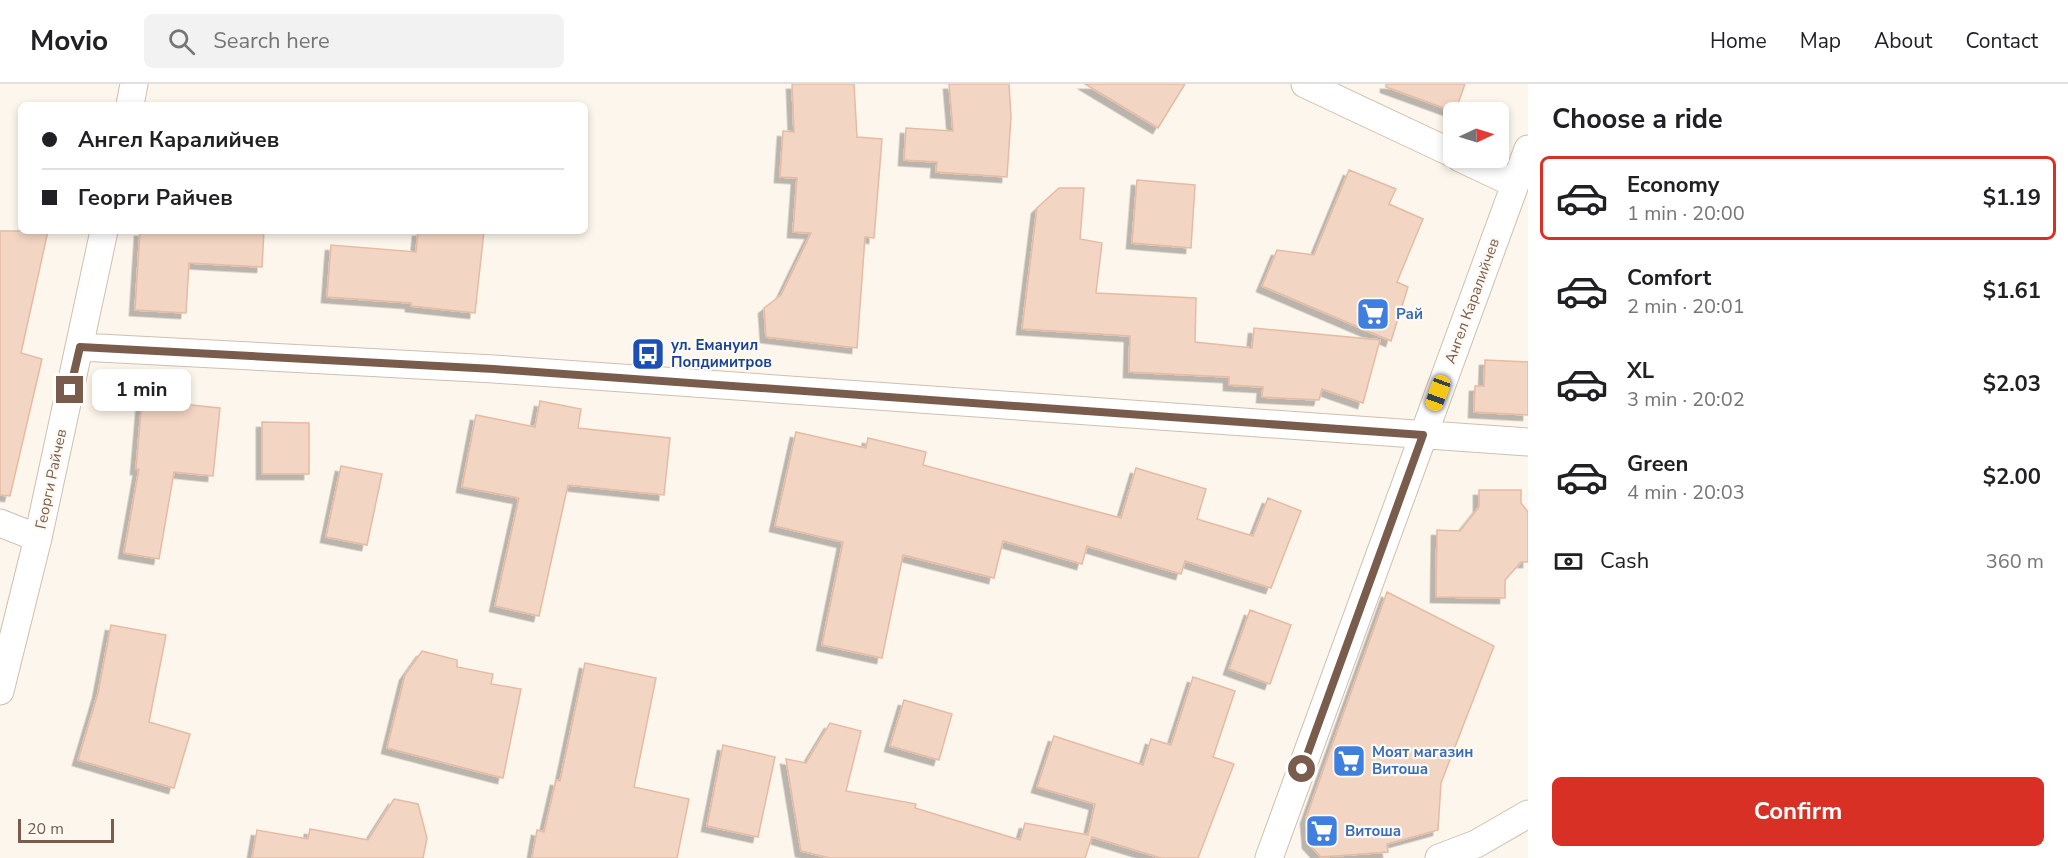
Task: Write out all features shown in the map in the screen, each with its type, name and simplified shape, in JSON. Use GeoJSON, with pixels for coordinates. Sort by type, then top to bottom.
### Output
{"type":"FeatureCollection","features":[{"type":"Feature","properties":{"kind":"street"},"geometry":{"type":"LineString","coordinates":[[131,102],[134,84]]}},
{"type":"Feature","properties":{"kind":"street"},"geometry":{"type":"LineString","coordinates":[[1305,84],[1443,149]]}},
{"type":"Feature","properties":{"kind":"street","name":"Ангел Каралийчев"},"geometry":{"type":"LineString","coordinates":[[1269,858],[1528,149]]}},
{"type":"Feature","properties":{"kind":"street"},"geometry":{"type":"LineString","coordinates":[[1481,168],[1515,184]]}},
{"type":"Feature","properties":{"kind":"street","name":"Георги Райчев"},"geometry":{"type":"LineString","coordinates":[[0,691],[38,538],[103,234]]}},
{"type":"Feature","properties":{"kind":"street"},"geometry":{"type":"LineString","coordinates":[[80,347],[494,369],[1528,442]]}},
{"type":"Feature","properties":{"kind":"street"},"geometry":{"type":"LineString","coordinates":[[0,523],[38,538]]}},
{"type":"Feature","properties":{"kind":"street"},"geometry":{"type":"LineString","coordinates":[[1439,858],[1476,843],[1528,814]]}},
{"type":"Feature","properties":{"kind":"building"},"geometry":{"type":"Polygon","coordinates":[[[792,84],[854,84],[857,137],[882,139],[874,238],[865,237],[857,348],[766,337],[764,308],[781,295],[811,233],[793,232],[797,178],[780,177],[783,131],[794,132],[792,84]]]}},
{"type":"Feature","properties":{"kind":"building"},"geometry":{"type":"Polygon","coordinates":[[[949,84],[1009,84],[1011,117],[1007,177],[936,172],[937,162],[904,160],[906,128],[953,131],[949,84]]]}},
{"type":"Feature","properties":{"kind":"building"},"geometry":{"type":"Polygon","coordinates":[[[1085,84],[1185,84],[1158,128],[1085,84]]]}},
{"type":"Feature","properties":{"kind":"building"},"geometry":{"type":"Polygon","coordinates":[[[1386,84],[1465,84],[1459,102],[1443,102],[1443,108],[1386,87],[1386,84]]]}},
{"type":"Feature","properties":{"kind":"building"},"geometry":{"type":"Polygon","coordinates":[[[1349,170],[1396,189],[1389,204],[1423,219],[1397,282],[1408,287],[1391,341],[1262,286],[1277,250],[1314,255],[1349,170]]]}},
{"type":"Feature","properties":{"kind":"building"},"geometry":{"type":"Polygon","coordinates":[[[1137,180],[1195,185],[1191,248],[1132,243],[1137,180]]]}},
{"type":"Feature","properties":{"kind":"building"},"geometry":{"type":"Polygon","coordinates":[[[1059,188],[1084,188],[1080,239],[1102,243],[1096,293],[1196,298],[1195,342],[1252,348],[1254,328],[1380,340],[1363,403],[1322,389],[1319,400],[1262,397],[1263,387],[1229,385],[1229,377],[1129,372],[1130,336],[1022,329],[1037,208],[1059,188]]]}},
{"type":"Feature","properties":{"kind":"building"},"geometry":{"type":"Polygon","coordinates":[[[0,231],[18,231],[18,234],[47,234],[21,353],[42,359],[10,496],[0,495],[0,231]]]}},
{"type":"Feature","properties":{"kind":"building"},"geometry":{"type":"Polygon","coordinates":[[[140,234],[264,234],[262,267],[189,263],[186,313],[135,310],[140,234]]]}},
{"type":"Feature","properties":{"kind":"building"},"geometry":{"type":"Polygon","coordinates":[[[418,234],[484,234],[475,313],[411,306],[411,303],[327,297],[331,245],[416,252],[418,234]]]}},
{"type":"Feature","properties":{"kind":"building"},"geometry":{"type":"Polygon","coordinates":[[[1485,360],[1528,362],[1528,415],[1474,412],[1475,386],[1484,386],[1485,360]]]}},
{"type":"Feature","properties":{"kind":"building"},"geometry":{"type":"Polygon","coordinates":[[[142,400],[220,408],[213,476],[174,472],[159,559],[124,553],[139,469],[136,469],[142,400]]]}},
{"type":"Feature","properties":{"kind":"building"},"geometry":{"type":"Polygon","coordinates":[[[540,401],[581,409],[578,428],[670,438],[664,495],[568,485],[539,616],[495,606],[519,498],[462,487],[476,415],[535,427],[540,401]]]}},
{"type":"Feature","properties":{"kind":"building"},"geometry":{"type":"Polygon","coordinates":[[[262,422],[309,423],[309,474],[262,474],[262,422]]]}},
{"type":"Feature","properties":{"kind":"building"},"geometry":{"type":"Polygon","coordinates":[[[796,432],[866,448],[868,438],[926,452],[923,465],[1121,518],[1136,468],[1206,489],[1197,519],[1253,536],[1268,498],[1301,511],[1271,588],[1185,561],[1181,574],[1087,546],[1082,564],[1003,541],[994,578],[903,555],[882,658],[822,645],[843,542],[775,526],[796,432]]]}},
{"type":"Feature","properties":{"kind":"building"},"geometry":{"type":"Polygon","coordinates":[[[341,466],[382,474],[367,545],[326,537],[341,466]]]}},
{"type":"Feature","properties":{"kind":"building"},"geometry":{"type":"Polygon","coordinates":[[[1479,490],[1521,490],[1521,503],[1528,512],[1528,562],[1521,562],[1505,580],[1505,598],[1436,597],[1437,530],[1460,531],[1479,507],[1479,490]]]}},
{"type":"Feature","properties":{"kind":"building"},"geometry":{"type":"Polygon","coordinates":[[[1387,592],[1494,646],[1441,783],[1438,830],[1387,844],[1388,852],[1321,857],[1308,843],[1306,818],[1387,592]]]}},
{"type":"Feature","properties":{"kind":"building"},"geometry":{"type":"Polygon","coordinates":[[[1250,610],[1291,625],[1270,684],[1229,669],[1250,610]]]}},
{"type":"Feature","properties":{"kind":"building"},"geometry":{"type":"Polygon","coordinates":[[[111,625],[166,635],[149,722],[190,734],[174,788],[78,760],[98,693],[111,625]]]}},
{"type":"Feature","properties":{"kind":"building"},"geometry":{"type":"Polygon","coordinates":[[[422,651],[457,660],[457,667],[493,674],[491,684],[521,689],[503,778],[387,748],[405,675],[422,651]]]}},
{"type":"Feature","properties":{"kind":"building"},"geometry":{"type":"Polygon","coordinates":[[[585,663],[656,678],[634,787],[689,799],[677,858],[532,858],[537,830],[544,832],[556,780],[560,781],[585,663]]]}},
{"type":"Feature","properties":{"kind":"building"},"geometry":{"type":"Polygon","coordinates":[[[1193,677],[1235,691],[1213,757],[1234,764],[1198,858],[1161,858],[1092,837],[1085,858],[830,858],[801,851],[786,759],[806,763],[830,723],[861,731],[846,791],[916,804],[915,808],[1020,840],[1025,823],[1088,835],[1095,804],[1037,787],[1054,736],[1143,765],[1151,739],[1171,745],[1193,677]]]}},
{"type":"Feature","properties":{"kind":"building"},"geometry":{"type":"Polygon","coordinates":[[[904,700],[952,714],[939,760],[890,746],[904,700]]]}},
{"type":"Feature","properties":{"kind":"building"},"geometry":{"type":"Polygon","coordinates":[[[723,745],[775,757],[758,837],[707,826],[723,745]]]}},
{"type":"Feature","properties":{"kind":"building"},"geometry":{"type":"Polygon","coordinates":[[[394,799],[418,804],[427,838],[423,858],[252,858],[257,830],[308,839],[310,829],[368,840],[394,799]]]}},
{"type":"Feature","properties":{"kind":"place","name":"Рай"},"geometry":{"type":"Point","coordinates":[1373,314]}},
{"type":"Feature","properties":{"kind":"place","name":"ул. Емануил Попдимитров"},"geometry":{"type":"Point","coordinates":[648,354]}},
{"type":"Feature","properties":{"kind":"place","name":"Моят магазин Витоша"},"geometry":{"type":"Point","coordinates":[1349,761]}},
{"type":"Feature","properties":{"kind":"place","name":"Витоша"},"geometry":{"type":"Point","coordinates":[1322,831]}},
{"type":"Feature","properties":{"kind":"route"},"geometry":{"type":"LineString","coordinates":[[70,390],[80,347],[494,369],[1423,435],[1302,769]]}}]}
